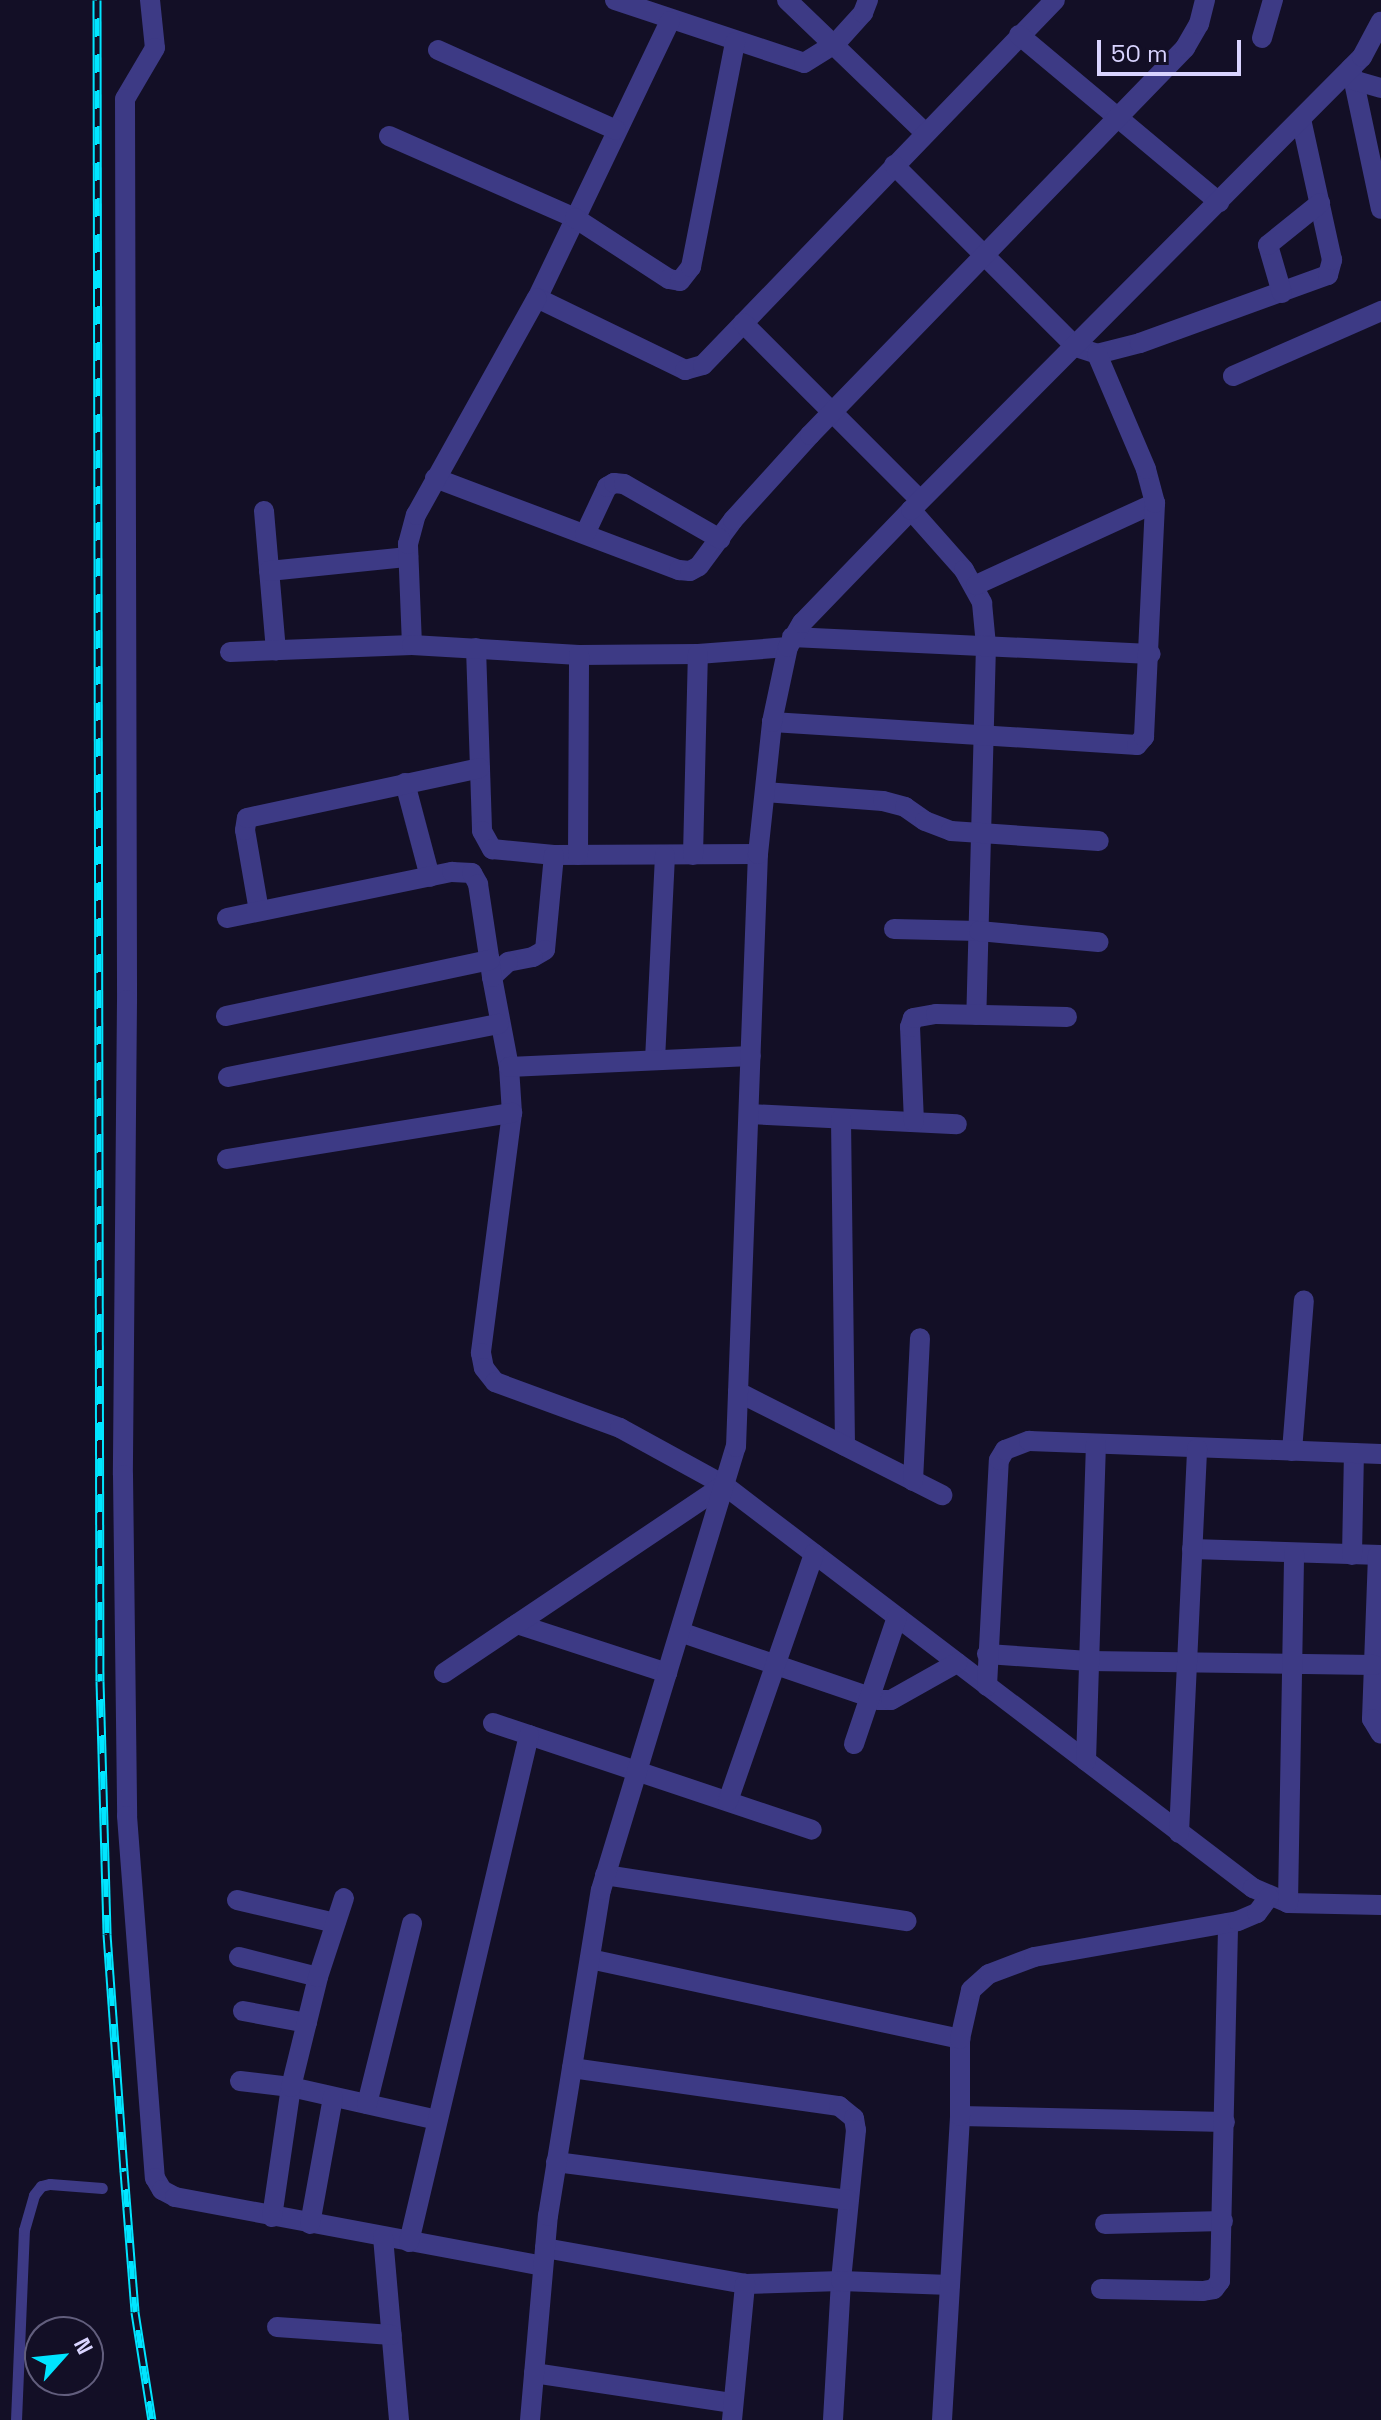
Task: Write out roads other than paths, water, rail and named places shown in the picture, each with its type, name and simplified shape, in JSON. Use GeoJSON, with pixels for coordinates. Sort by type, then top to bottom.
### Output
{"type":"FeatureCollection","features":[{"type":"Feature","properties":{"kind":"street"},"geometry":{"type":"LineString","coordinates":[[150,0],[155,48],[125,99],[127,1016],[123,1475],[127,1816],[155,2178],[162,2190],[175,2197],[409,2242],[745,2284],[841,2281],[950,2285]]}},
{"type":"Feature","properties":{"kind":"street"},"geometry":{"type":"LineString","coordinates":[[615,0],[670,21],[804,63],[835,44],[863,13],[868,0]]}},
{"type":"Feature","properties":{"kind":"street"},"geometry":{"type":"LineString","coordinates":[[787,0],[925,133]]}},
{"type":"Feature","properties":{"kind":"street"},"geometry":{"type":"LineString","coordinates":[[537,298],[685,370],[703,365],[1055,0]]}},
{"type":"Feature","properties":{"kind":"street"},"geometry":{"type":"LineString","coordinates":[[435,478],[690,571],[708,558],[733,520],[833,412],[1185,48],[1199,24],[1205,0]]}},
{"type":"Feature","properties":{"kind":"street"},"geometry":{"type":"LineString","coordinates":[[1262,38],[1273,0]]}},
{"type":"Feature","properties":{"kind":"street"},"geometry":{"type":"LineString","coordinates":[[412,645],[408,557],[416,515],[537,298],[670,21]]}},
{"type":"Feature","properties":{"kind":"street"},"geometry":{"type":"LineString","coordinates":[[530,2420],[544,2257],[556,2162],[605,1875],[736,1447],[758,854],[772,722],[790,642],[916,505],[1301,119],[1352,74],[1381,22]]}},
{"type":"Feature","properties":{"kind":"street"},"geometry":{"type":"LineString","coordinates":[[1019,35],[1219,202]]}},
{"type":"Feature","properties":{"kind":"street"},"geometry":{"type":"LineString","coordinates":[[389,136],[575,218],[669,279],[680,281],[687,276],[735,42]]}},
{"type":"Feature","properties":{"kind":"street"},"geometry":{"type":"LineString","coordinates":[[438,50],[616,130]]}},
{"type":"Feature","properties":{"kind":"street"},"geometry":{"type":"LineString","coordinates":[[1352,74],[1381,88]]}},
{"type":"Feature","properties":{"kind":"street"},"geometry":{"type":"LineString","coordinates":[[1352,74],[1381,209]]}},
{"type":"Feature","properties":{"kind":"street"},"geometry":{"type":"LineString","coordinates":[[894,165],[1076,347],[1097,354],[1140,343],[1328,275],[1332,267],[1301,119]]}},
{"type":"Feature","properties":{"kind":"street"},"geometry":{"type":"LineString","coordinates":[[1282,293],[1268,245],[1320,203]]}},
{"type":"Feature","properties":{"kind":"street"},"geometry":{"type":"LineString","coordinates":[[1233,376],[1381,311]]}},
{"type":"Feature","properties":{"kind":"street"},"geometry":{"type":"LineString","coordinates":[[743,323],[833,412],[916,505],[976,585],[982,603],[986,645],[981,737],[976,1015]]}},
{"type":"Feature","properties":{"kind":"street"},"geometry":{"type":"LineString","coordinates":[[772,722],[1137,745],[1147,728],[1155,503],[1146,469],[1097,354]]}},
{"type":"Feature","properties":{"kind":"street"},"geometry":{"type":"LineString","coordinates":[[585,534],[607,487],[614,483],[624,484],[720,539]]}},
{"type":"Feature","properties":{"kind":"street"},"geometry":{"type":"LineString","coordinates":[[976,585],[1155,503]]}},
{"type":"Feature","properties":{"kind":"street"},"geometry":{"type":"LineString","coordinates":[[264,511],[276,650]]}},
{"type":"Feature","properties":{"kind":"street"},"geometry":{"type":"LineString","coordinates":[[269,571],[408,557]]}},
{"type":"Feature","properties":{"kind":"street"},"geometry":{"type":"LineString","coordinates":[[230,652],[412,645],[579,655],[698,654],[790,642],[986,645],[1151,654]]}},
{"type":"Feature","properties":{"kind":"street"},"geometry":{"type":"LineString","coordinates":[[476,648],[482,831],[492,849],[554,855],[758,854]]}},
{"type":"Feature","properties":{"kind":"street"},"geometry":{"type":"LineString","coordinates":[[693,855],[698,654]]}},
{"type":"Feature","properties":{"kind":"street"},"geometry":{"type":"LineString","coordinates":[[578,855],[579,655]]}},
{"type":"Feature","properties":{"kind":"street"},"geometry":{"type":"LineString","coordinates":[[259,911],[245,830],[247,818],[480,768]]}},
{"type":"Feature","properties":{"kind":"street"},"geometry":{"type":"LineString","coordinates":[[405,783],[430,877]]}},
{"type":"Feature","properties":{"kind":"street"},"geometry":{"type":"LineString","coordinates":[[765,792],[883,801],[905,807],[937,827],[981,835],[1099,841]]}},
{"type":"Feature","properties":{"kind":"street"},"geometry":{"type":"LineString","coordinates":[[226,1016],[491,969],[533,957],[545,950],[554,855]]}},
{"type":"Feature","properties":{"kind":"street"},"geometry":{"type":"LineString","coordinates":[[655,1060],[665,855]]}},
{"type":"Feature","properties":{"kind":"street"},"geometry":{"type":"LineString","coordinates":[[227,918],[430,877],[472,873],[478,884],[499,1024],[509,1067],[512,1113],[481,1353],[484,1368],[495,1382],[620,1428],[724,1485],[1179,1833],[1278,1900],[1381,1905]]}},
{"type":"Feature","properties":{"kind":"street"},"geometry":{"type":"LineString","coordinates":[[894,929],[979,931],[1098,942]]}},
{"type":"Feature","properties":{"kind":"street"},"geometry":{"type":"LineString","coordinates":[[914,1122],[910,1027],[913,1018],[920,1015],[1067,1017]]}},
{"type":"Feature","properties":{"kind":"street"},"geometry":{"type":"LineString","coordinates":[[228,1077],[499,1024]]}},
{"type":"Feature","properties":{"kind":"street"},"geometry":{"type":"LineString","coordinates":[[509,1067],[751,1056]]}},
{"type":"Feature","properties":{"kind":"street"},"geometry":{"type":"LineString","coordinates":[[227,1159],[512,1113]]}},
{"type":"Feature","properties":{"kind":"street"},"geometry":{"type":"LineString","coordinates":[[749,1114],[957,1124]]}},
{"type":"Feature","properties":{"kind":"street"},"geometry":{"type":"LineString","coordinates":[[841,1119],[845,1446]]}},
{"type":"Feature","properties":{"kind":"street"},"geometry":{"type":"LineString","coordinates":[[1292,1451],[1304,1300]]}},
{"type":"Feature","properties":{"kind":"street"},"geometry":{"type":"LineString","coordinates":[[913,1481],[920,1338]]}},
{"type":"Feature","properties":{"kind":"street"},"geometry":{"type":"LineString","coordinates":[[738,1392],[942,1495]]}},
{"type":"Feature","properties":{"kind":"street"},"geometry":{"type":"LineString","coordinates":[[987,1686],[999,1460],[1005,1450],[1029,1441],[1381,1454]]}},
{"type":"Feature","properties":{"kind":"street"},"geometry":{"type":"LineString","coordinates":[[1086,1761],[1096,1444]]}},
{"type":"Feature","properties":{"kind":"street"},"geometry":{"type":"LineString","coordinates":[[1179,1833],[1197,1448]]}},
{"type":"Feature","properties":{"kind":"street"},"geometry":{"type":"LineString","coordinates":[[1352,1555],[1354,1453]]}},
{"type":"Feature","properties":{"kind":"street"},"geometry":{"type":"LineString","coordinates":[[444,1673],[724,1485]]}},
{"type":"Feature","properties":{"kind":"street"},"geometry":{"type":"LineString","coordinates":[[1192,1549],[1380,1555],[1372,1719],[1381,1734]]}},
{"type":"Feature","properties":{"kind":"street"},"geometry":{"type":"LineString","coordinates":[[1278,1900],[1292,1665],[1294,1553]]}},
{"type":"Feature","properties":{"kind":"street"},"geometry":{"type":"LineString","coordinates":[[728,1801],[814,1554]]}},
{"type":"Feature","properties":{"kind":"street"},"geometry":{"type":"LineString","coordinates":[[854,1744],[897,1617]]}},
{"type":"Feature","properties":{"kind":"street"},"geometry":{"type":"LineString","coordinates":[[517,1624],[667,1673]]}},
{"type":"Feature","properties":{"kind":"street"},"geometry":{"type":"LineString","coordinates":[[680,1632],[870,1697],[891,1700],[957,1663]]}},
{"type":"Feature","properties":{"kind":"street"},"geometry":{"type":"LineString","coordinates":[[987,1654],[1089,1661],[1374,1665]]}},
{"type":"Feature","properties":{"kind":"street"},"geometry":{"type":"LineString","coordinates":[[493,1723],[812,1830]]}},
{"type":"Feature","properties":{"kind":"street"},"geometry":{"type":"LineString","coordinates":[[409,2242],[529,1735]]}},
{"type":"Feature","properties":{"kind":"street"},"geometry":{"type":"LineString","coordinates":[[605,1875],[907,1921]]}},
{"type":"Feature","properties":{"kind":"street"},"geometry":{"type":"LineString","coordinates":[[272,2217],[291,2087],[318,1977],[344,1898]]}},
{"type":"Feature","properties":{"kind":"street"},"geometry":{"type":"LineString","coordinates":[[237,1900],[335,1923]]}},
{"type":"Feature","properties":{"kind":"street"},"geometry":{"type":"LineString","coordinates":[[942,2420],[960,2116],[960,2039],[971,1990],[989,1974],[1034,1957],[1228,1923],[1257,1913],[1278,1900]]}},
{"type":"Feature","properties":{"kind":"street"},"geometry":{"type":"LineString","coordinates":[[1101,2289],[1214,2289],[1220,2281],[1228,1923]]}},
{"type":"Feature","properties":{"kind":"street"},"geometry":{"type":"LineString","coordinates":[[367,2104],[412,1924]]}},
{"type":"Feature","properties":{"kind":"street"},"geometry":{"type":"LineString","coordinates":[[239,1957],[318,1977]]}},
{"type":"Feature","properties":{"kind":"street"},"geometry":{"type":"LineString","coordinates":[[590,1959],[960,2039]]}},
{"type":"Feature","properties":{"kind":"street"},"geometry":{"type":"LineString","coordinates":[[243,2011],[307,2023]]}},
{"type":"Feature","properties":{"kind":"street"},"geometry":{"type":"LineString","coordinates":[[572,2068],[839,2106],[854,2118],[856,2130],[841,2281],[833,2420]]}},
{"type":"Feature","properties":{"kind":"street"},"geometry":{"type":"LineString","coordinates":[[240,2081],[291,2087],[437,2120]]}},
{"type":"Feature","properties":{"kind":"street"},"geometry":{"type":"LineString","coordinates":[[310,2224],[333,2097]]}},
{"type":"Feature","properties":{"kind":"street"},"geometry":{"type":"LineString","coordinates":[[960,2116],[1225,2122]]}},
{"type":"Feature","properties":{"kind":"street"},"geometry":{"type":"LineString","coordinates":[[556,2162],[849,2200]]}},
{"type":"Feature","properties":{"kind":"street"},"geometry":{"type":"LineString","coordinates":[[1105,2224],[1223,2221]]}},
{"type":"Feature","properties":{"kind":"street"},"geometry":{"type":"LineString","coordinates":[[383,2237],[399,2420]]}},
{"type":"Feature","properties":{"kind":"street"},"geometry":{"type":"LineString","coordinates":[[534,2373],[732,2411],[745,2284]]}},
{"type":"Feature","properties":{"kind":"street"},"geometry":{"type":"LineString","coordinates":[[277,2327],[392,2335]]}},
{"type":"Feature","properties":{"kind":"lane"},"geometry":{"type":"LineString","coordinates":[[16,2420],[24,2230],[34,2195],[41,2186],[50,2184],[102,2188]]}},
{"type":"Feature","properties":{"kind":"railway"},"geometry":{"type":"LineString","coordinates":[[97,0],[100,1681],[107,1934],[135,2312],[152,2420]]}}]}
